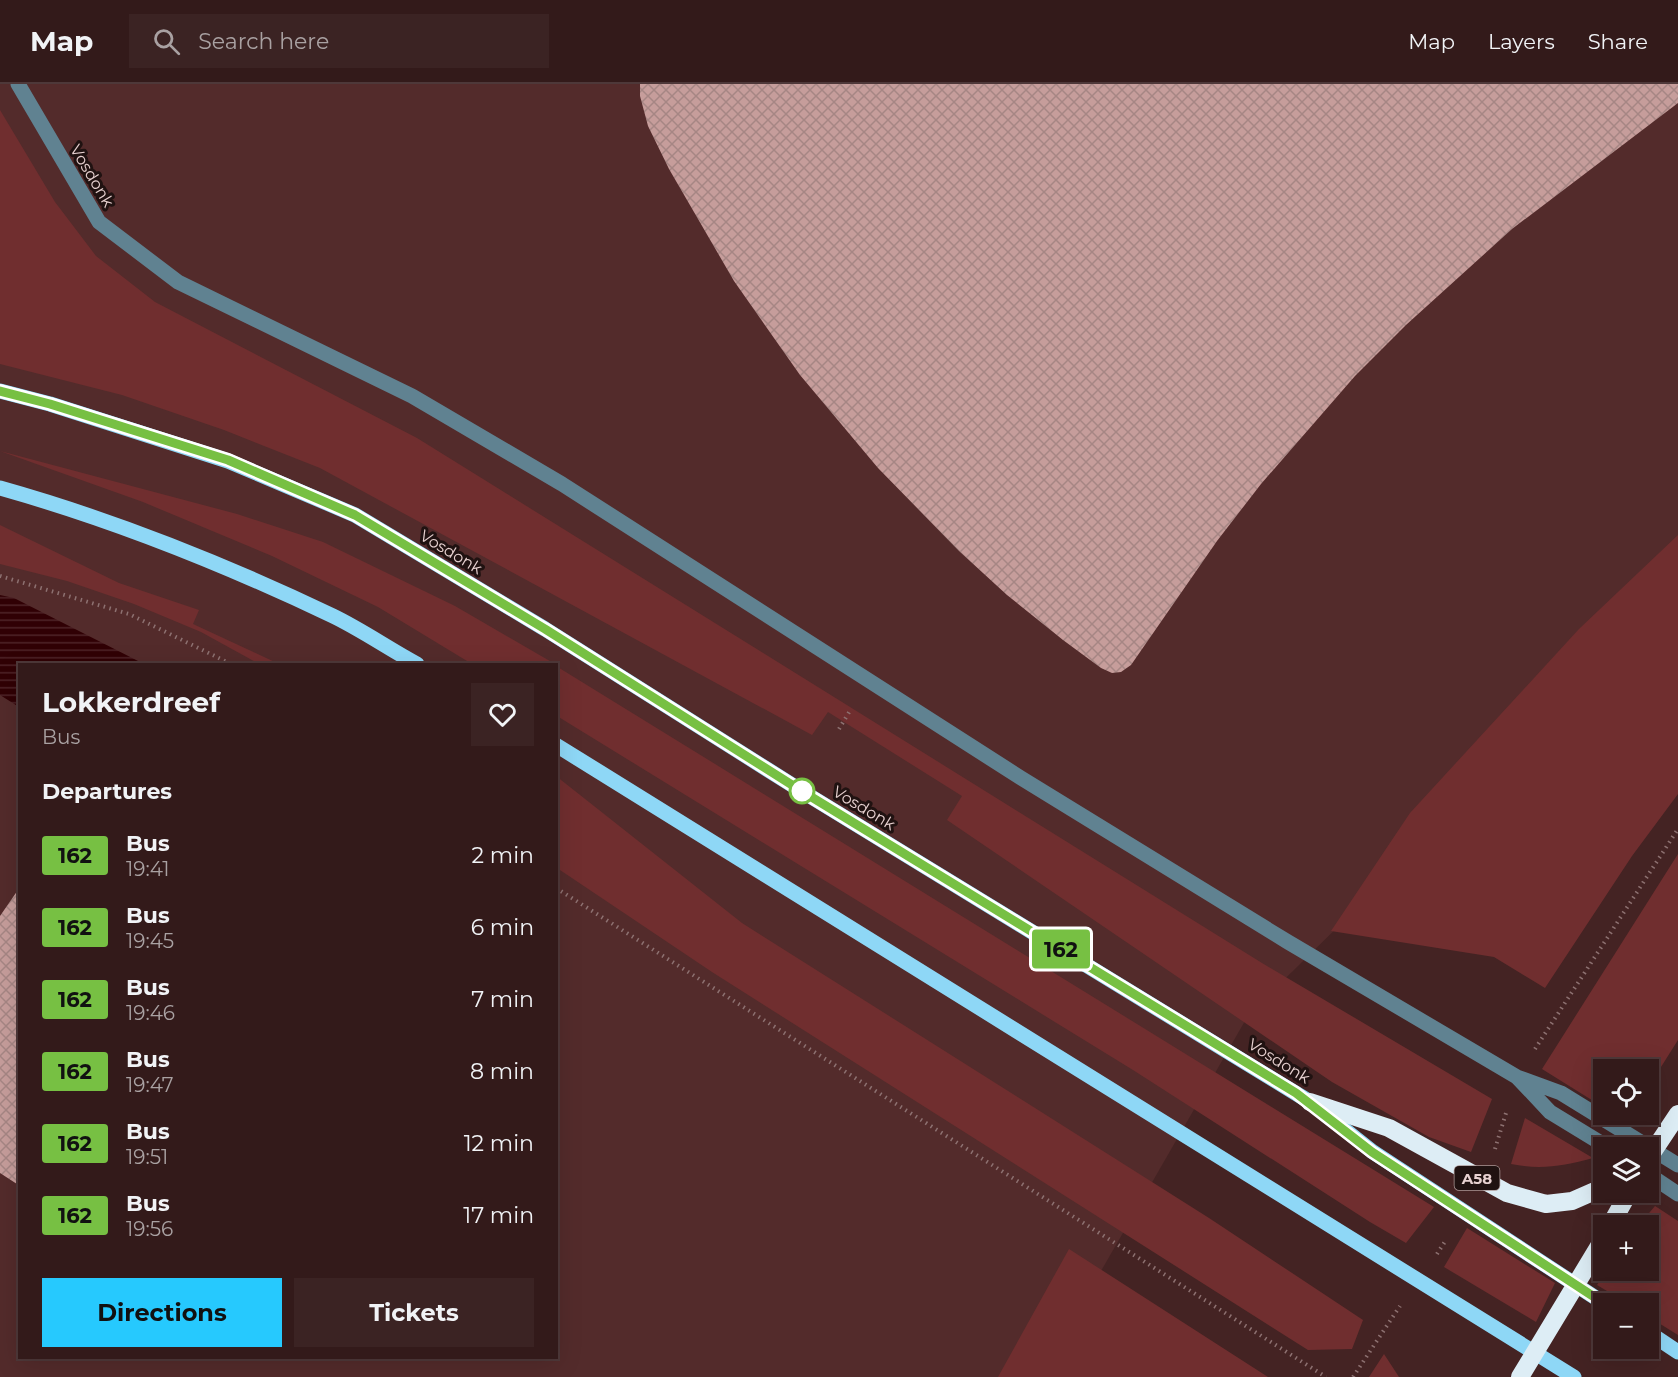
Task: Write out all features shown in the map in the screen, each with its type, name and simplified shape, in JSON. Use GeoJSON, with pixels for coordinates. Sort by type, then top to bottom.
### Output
{"type":"FeatureCollection","features":[{"type":"Feature","properties":{"kind":"highway","name":"A58"},"geometry":{"type":"LineString","coordinates":[[1310,1102],[1389,1128],[1479,1179],[1516,1196],[1545,1204],[1572,1201],[1593,1192]]}},
{"type":"Feature","properties":{"kind":"highway"},"geometry":{"type":"LineString","coordinates":[[1659,1142],[1678,1114]]}},
{"type":"Feature","properties":{"kind":"highway"},"geometry":{"type":"LineString","coordinates":[[1520,1377],[1593,1256]]}},
{"type":"Feature","properties":{"kind":"main road","name":"Vosdonk"},"geometry":{"type":"LineString","coordinates":[[0,391],[50,404],[228,460],[355,515],[545,629],[800,790],[1310,1102],[1372,1152],[1593,1296]]}},
{"type":"Feature","properties":{"kind":"main road"},"geometry":{"type":"LineString","coordinates":[[0,488],[50,502],[175,547],[335,617],[415,663]]}},
{"type":"Feature","properties":{"kind":"main road"},"geometry":{"type":"LineString","coordinates":[[558,746],[1574,1377]]}},
{"type":"Feature","properties":{"kind":"main road"},"geometry":{"type":"LineString","coordinates":[[1659,1339],[1678,1352]]}},
{"type":"Feature","properties":{"kind":"street","name":"Vosdonk"},"geometry":{"type":"LineString","coordinates":[[18,84],[99,222],[178,282],[412,396],[562,484],[1031,784],[1288,942],[1517,1077],[1561,1093],[1626,1137]]}},
{"type":"Feature","properties":{"kind":"street","name":"Vosdonk"},"geometry":{"type":"LineString","coordinates":[[1517,1077],[1550,1112],[1593,1138]]}},
{"type":"Feature","properties":{"kind":"street","name":"Vosdonk"},"geometry":{"type":"LineString","coordinates":[[1659,1157],[1678,1165]]}},
{"type":"Feature","properties":{"kind":"street"},"geometry":{"type":"LineString","coordinates":[[1659,1181],[1678,1194]]}},
{"type":"Feature","properties":{"kind":"path"},"geometry":{"type":"LineString","coordinates":[[0,576],[129,614],[229,663]]}},
{"type":"Feature","properties":{"kind":"path"},"geometry":{"type":"LineString","coordinates":[[558,889],[1326,1377]]}},
{"type":"Feature","properties":{"kind":"shaded area"},"geometry":{"type":"Polygon","coordinates":[[[0,84],[1678,84],[1678,593],[1249,1014],[1040,1377],[0,1377],[0,84]]]}},
{"type":"Feature","properties":{"kind":"shaded area"},"geometry":{"type":"Polygon","coordinates":[[[0,110],[55,202],[96,256],[155,302],[417,438],[1262,963],[1492,1099],[1471,1152],[1429,1137],[1332,1082],[947,820],[962,796],[828,712],[812,735],[320,468],[224,430],[122,395],[0,364],[0,110]]]}},
{"type":"Feature","properties":{"kind":"shaded area"},"geometry":{"type":"Polygon","coordinates":[[[0,451],[237,514],[323,542],[455,606],[553,663],[470,663],[378,607],[272,556],[143,502],[0,451]]]}},
{"type":"Feature","properties":{"kind":"shaded area"},"geometry":{"type":"Polygon","coordinates":[[[0,525],[119,583],[199,610],[193,624],[277,663],[257,663],[201,632],[134,604],[67,581],[0,564],[0,525]]]}},
{"type":"Feature","properties":{"kind":"shaded area"},"geometry":{"type":"Polygon","coordinates":[[[1678,535],[1678,794],[1632,856],[1545,988],[1494,957],[1331,931],[1410,813],[1579,629],[1678,535]]]}},
{"type":"Feature","properties":{"kind":"shaded area"},"geometry":{"type":"Polygon","coordinates":[[[0,595],[14,598],[142,663],[18,663],[18,706],[0,695],[0,595]]]}},
{"type":"Feature","properties":{"kind":"shaded area"},"geometry":{"type":"Polygon","coordinates":[[[558,667],[1434,1207],[1406,1243],[1133,1070],[558,717],[558,667]]]}},
{"type":"Feature","properties":{"kind":"shaded area"},"geometry":{"type":"Polygon","coordinates":[[[558,778],[742,923],[1209,1218],[1363,1320],[1352,1349],[1308,1350],[712,972],[558,869],[558,778]]]}},
{"type":"Feature","properties":{"kind":"shaded area"},"geometry":{"type":"Polygon","coordinates":[[[1678,854],[1678,1040],[1659,1070],[1659,1059],[1593,1059],[1593,1101],[1542,1069],[1678,854]]]}},
{"type":"Feature","properties":{"kind":"shaded area"},"geometry":{"type":"Polygon","coordinates":[[[1525,1118],[1593,1158],[1552,1166],[1532,1167],[1511,1164],[1525,1118]]]}},
{"type":"Feature","properties":{"kind":"shaded area"},"geometry":{"type":"Polygon","coordinates":[[[1655,1206],[1678,1221],[1678,1335],[1659,1323],[1659,1293],[1610,1293],[1597,1285],[1600,1281],[1659,1281],[1659,1215],[1647,1215],[1655,1206]]]}},
{"type":"Feature","properties":{"kind":"shaded area"},"geometry":{"type":"Polygon","coordinates":[[[1467,1228],[1555,1283],[1536,1322],[1444,1267],[1467,1228]]]}},
{"type":"Feature","properties":{"kind":"shaded area"},"geometry":{"type":"Polygon","coordinates":[[[1069,1249],[1268,1377],[998,1377],[1069,1249]]]}},
{"type":"Feature","properties":{"kind":"shaded area"},"geometry":{"type":"Polygon","coordinates":[[[1384,1354],[1399,1377],[1369,1377],[1384,1354]]]}},
{"type":"Feature","properties":{"kind":"building"},"geometry":{"type":"Polygon","coordinates":[[[640,84],[1678,84],[1678,103],[1512,229],[1406,325],[1355,376],[1261,484],[1217,541],[1131,665],[1121,672],[1112,673],[1101,668],[1063,640],[1007,595],[959,551],[878,468],[800,375],[734,281],[669,169],[648,126],[640,96],[640,84]]]}},
{"type":"Feature","properties":{"kind":"building"},"geometry":{"type":"Polygon","coordinates":[[[18,890],[18,1185],[0,1173],[0,916],[18,890]]]}},
{"type":"Feature","properties":{"kind":"bus line","name":"162"},"geometry":{"type":"LineString","coordinates":[[0,391],[50,404],[228,460],[355,515],[545,629],[800,790],[1296,1093],[1372,1152],[1593,1296]]}}]}
